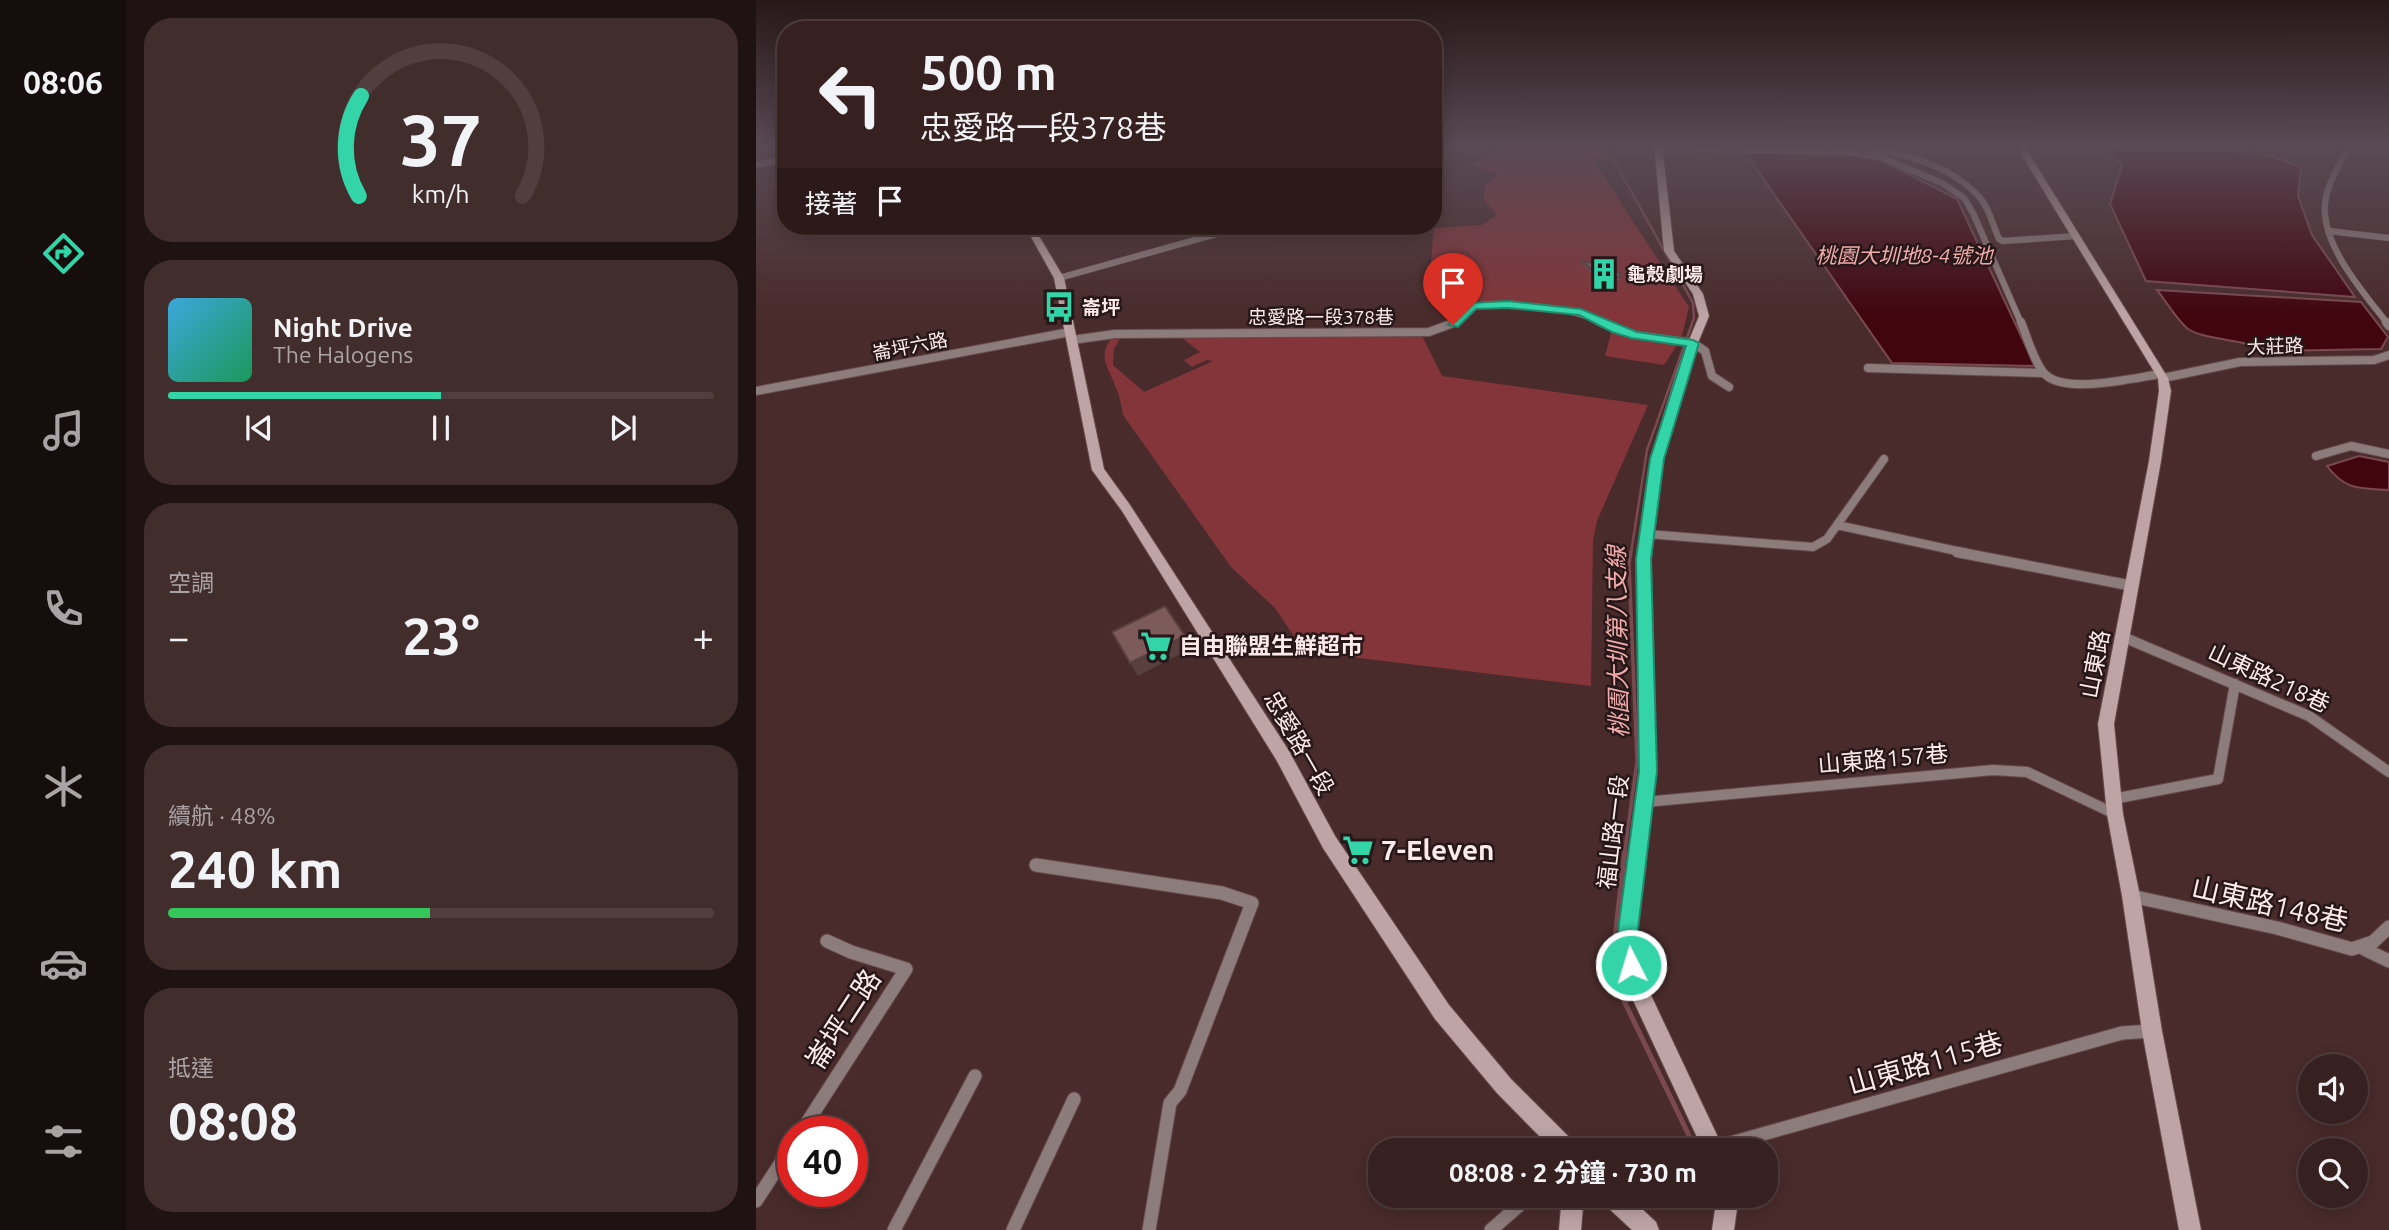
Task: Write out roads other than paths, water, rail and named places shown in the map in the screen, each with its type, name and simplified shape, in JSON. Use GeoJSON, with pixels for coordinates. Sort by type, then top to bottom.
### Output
{"type":"FeatureCollection","features":[{"type":"Feature","properties":{"kind":"street","name":"福山路一段"},"geometry":{"type":"LineString","coordinates":[[1663,201],[1669,251],[1698,294],[1704,316],[1688,343],[1657,459],[1647,534],[1644,559],[1648,771],[1626,946],[1640,993],[1708,1138]]}},
{"type":"Feature","properties":{"kind":"street"},"geometry":{"type":"LineString","coordinates":[[1966,201],[2043,373]]}},
{"type":"Feature","properties":{"kind":"street"},"geometry":{"type":"LineString","coordinates":[[1983,201],[1999,239],[2003,241],[2076,236]]}},
{"type":"Feature","properties":{"kind":"street"},"geometry":{"type":"LineString","coordinates":[[2055,201],[2162,376]]}},
{"type":"Feature","properties":{"kind":"street"},"geometry":{"type":"LineString","coordinates":[[2325,201],[2329,231],[2338,252],[2389,327]]}},
{"type":"Feature","properties":{"kind":"street"},"geometry":{"type":"LineString","coordinates":[[2329,231],[2389,238]]}},
{"type":"Feature","properties":{"kind":"street","name":"忠愛路一段"},"geometry":{"type":"LineString","coordinates":[[1033,235],[1059,278],[1098,470],[1126,508],[1283,756],[1329,842],[1442,1012],[1504,1086],[1556,1138]]}},
{"type":"Feature","properties":{"kind":"street"},"geometry":{"type":"LineString","coordinates":[[1059,278],[1213,235]]}},
{"type":"Feature","properties":{"kind":"street","name":"忠愛路一段378巷"},"geometry":{"type":"LineString","coordinates":[[1071,336],[1429,332],[1453,325],[1473,305],[1482,304],[1581,312],[1616,330],[1688,343]]}},
{"type":"Feature","properties":{"kind":"street","name":"崙坪六路"},"geometry":{"type":"LineString","coordinates":[[756,391],[1071,336]]}},
{"type":"Feature","properties":{"kind":"street"},"geometry":{"type":"LineString","coordinates":[[1688,343],[1705,351],[1712,376],[1729,387]]}},
{"type":"Feature","properties":{"kind":"street","name":"大莊路"},"geometry":{"type":"LineString","coordinates":[[1868,368],[2043,373],[2050,379],[2069,385],[2162,376],[2240,362],[2374,360],[2389,355]]}},
{"type":"Feature","properties":{"kind":"street"},"geometry":{"type":"LineString","coordinates":[[2374,360],[2389,362]]}},
{"type":"Feature","properties":{"kind":"street","name":"山東路"},"geometry":{"type":"LineString","coordinates":[[2162,376],[2165,391],[2155,461],[2106,724],[2114,806],[2132,896],[2152,1031],[2190,1230]]}},
{"type":"Feature","properties":{"kind":"street"},"geometry":{"type":"LineString","coordinates":[[2316,456],[2351,446],[2389,454]]}},
{"type":"Feature","properties":{"kind":"street"},"geometry":{"type":"LineString","coordinates":[[1647,534],[1813,547],[1828,539],[1884,458]]}},
{"type":"Feature","properties":{"kind":"street"},"geometry":{"type":"LineString","coordinates":[[1837,525],[2133,586]]}},
{"type":"Feature","properties":{"kind":"street","name":"山東路218巷"},"geometry":{"type":"LineString","coordinates":[[2123,637],[2309,716],[2389,772]]}},
{"type":"Feature","properties":{"kind":"street"},"geometry":{"type":"LineString","coordinates":[[2114,806],[2218,779],[2235,684]]}},
{"type":"Feature","properties":{"kind":"street","name":"山東路157巷"},"geometry":{"type":"LineString","coordinates":[[1646,802],[1993,770],[2027,772],[2114,806]]}},
{"type":"Feature","properties":{"kind":"street"},"geometry":{"type":"LineString","coordinates":[[1035,865],[1222,893],[1252,904],[1180,1090],[1170,1103],[1149,1230]]}},
{"type":"Feature","properties":{"kind":"street","name":"山東路148巷"},"geometry":{"type":"LineString","coordinates":[[2132,896],[2277,928],[2352,949],[2374,944],[2389,926]]}},
{"type":"Feature","properties":{"kind":"street","name":"崙坪二路"},"geometry":{"type":"LineString","coordinates":[[811,1116],[906,969],[851,952],[827,941]]}},
{"type":"Feature","properties":{"kind":"street"},"geometry":{"type":"LineString","coordinates":[[2364,948],[2389,961]]}},
{"type":"Feature","properties":{"kind":"street","name":"山東路115巷"},"geometry":{"type":"LineString","coordinates":[[1752,1138],[2122,1033],[2152,1031]]}},
{"type":"Feature","properties":{"kind":"street"},"geometry":{"type":"LineString","coordinates":[[894,1230],[975,1076]]}},
{"type":"Feature","properties":{"kind":"street"},"geometry":{"type":"LineString","coordinates":[[1013,1230],[1074,1100]]}},
{"type":"Feature","properties":{"kind":"street"},"geometry":{"type":"LineString","coordinates":[[756,1201],[777,1169]]}},
{"type":"Feature","properties":{"kind":"street"},"geometry":{"type":"LineString","coordinates":[[1491,1230],[1516,1208]]}},
{"type":"Feature","properties":{"kind":"street"},"geometry":{"type":"LineString","coordinates":[[1570,1230],[1572,1208]]}},
{"type":"Feature","properties":{"kind":"street"},"geometry":{"type":"LineString","coordinates":[[1625,1208],[1648,1230]]}},
{"type":"Feature","properties":{"kind":"street"},"geometry":{"type":"LineString","coordinates":[[1723,1230],[1726,1208]]}},
{"type":"Feature","properties":{"kind":"water","name":"桃園大圳地8-4號池"},"geometry":{"type":"Polygon","coordinates":[[[1779,201],[1958,201],[2035,366],[1892,363],[1779,201]]]}},
{"type":"Feature","properties":{"kind":"water"},"geometry":{"type":"Polygon","coordinates":[[[2111,201],[2300,201],[2312,235],[2355,297],[2146,281],[2111,201]]]}},
{"type":"Feature","properties":{"kind":"water"},"geometry":{"type":"Polygon","coordinates":[[[2157,290],[2361,302],[2388,337],[2381,349],[2267,351],[2188,329],[2157,290]]]}},
{"type":"Feature","properties":{"kind":"water"},"geometry":{"type":"Polygon","coordinates":[[[2359,456],[2389,462],[2389,490],[2354,487],[2341,480],[2327,466],[2359,456]]]}},
{"type":"Feature","properties":{"kind":"waterway","name":"桃園大圳第八支線"},"geometry":{"type":"LineString","coordinates":[[1631,553],[1647,450],[1694,318],[1693,303],[1637,201]]}},
{"type":"Feature","properties":{"kind":"waterway","name":"桃園大圳第八支線"},"geometry":{"type":"LineString","coordinates":[[1625,850],[1637,761],[1629,563],[1631,552]]}},
{"type":"Feature","properties":{"kind":"waterway","name":"桃園大圳第八支線"},"geometry":{"type":"LineString","coordinates":[[1625,848],[1611,974],[1690,1138]]}},
{"type":"Feature","properties":{"kind":"place","name":"龜殼劇場"},"geometry":{"type":"Point","coordinates":[1604,274]}},
{"type":"Feature","properties":{"kind":"place","name":"崙坪"},"geometry":{"type":"Point","coordinates":[1059,307]}},
{"type":"Feature","properties":{"kind":"place","name":"自由聯盟生鮮超市"},"geometry":{"type":"Point","coordinates":[1156,646]}},
{"type":"Feature","properties":{"kind":"place","name":"7-Eleven"},"geometry":{"type":"Point","coordinates":[1358,850]}}]}
